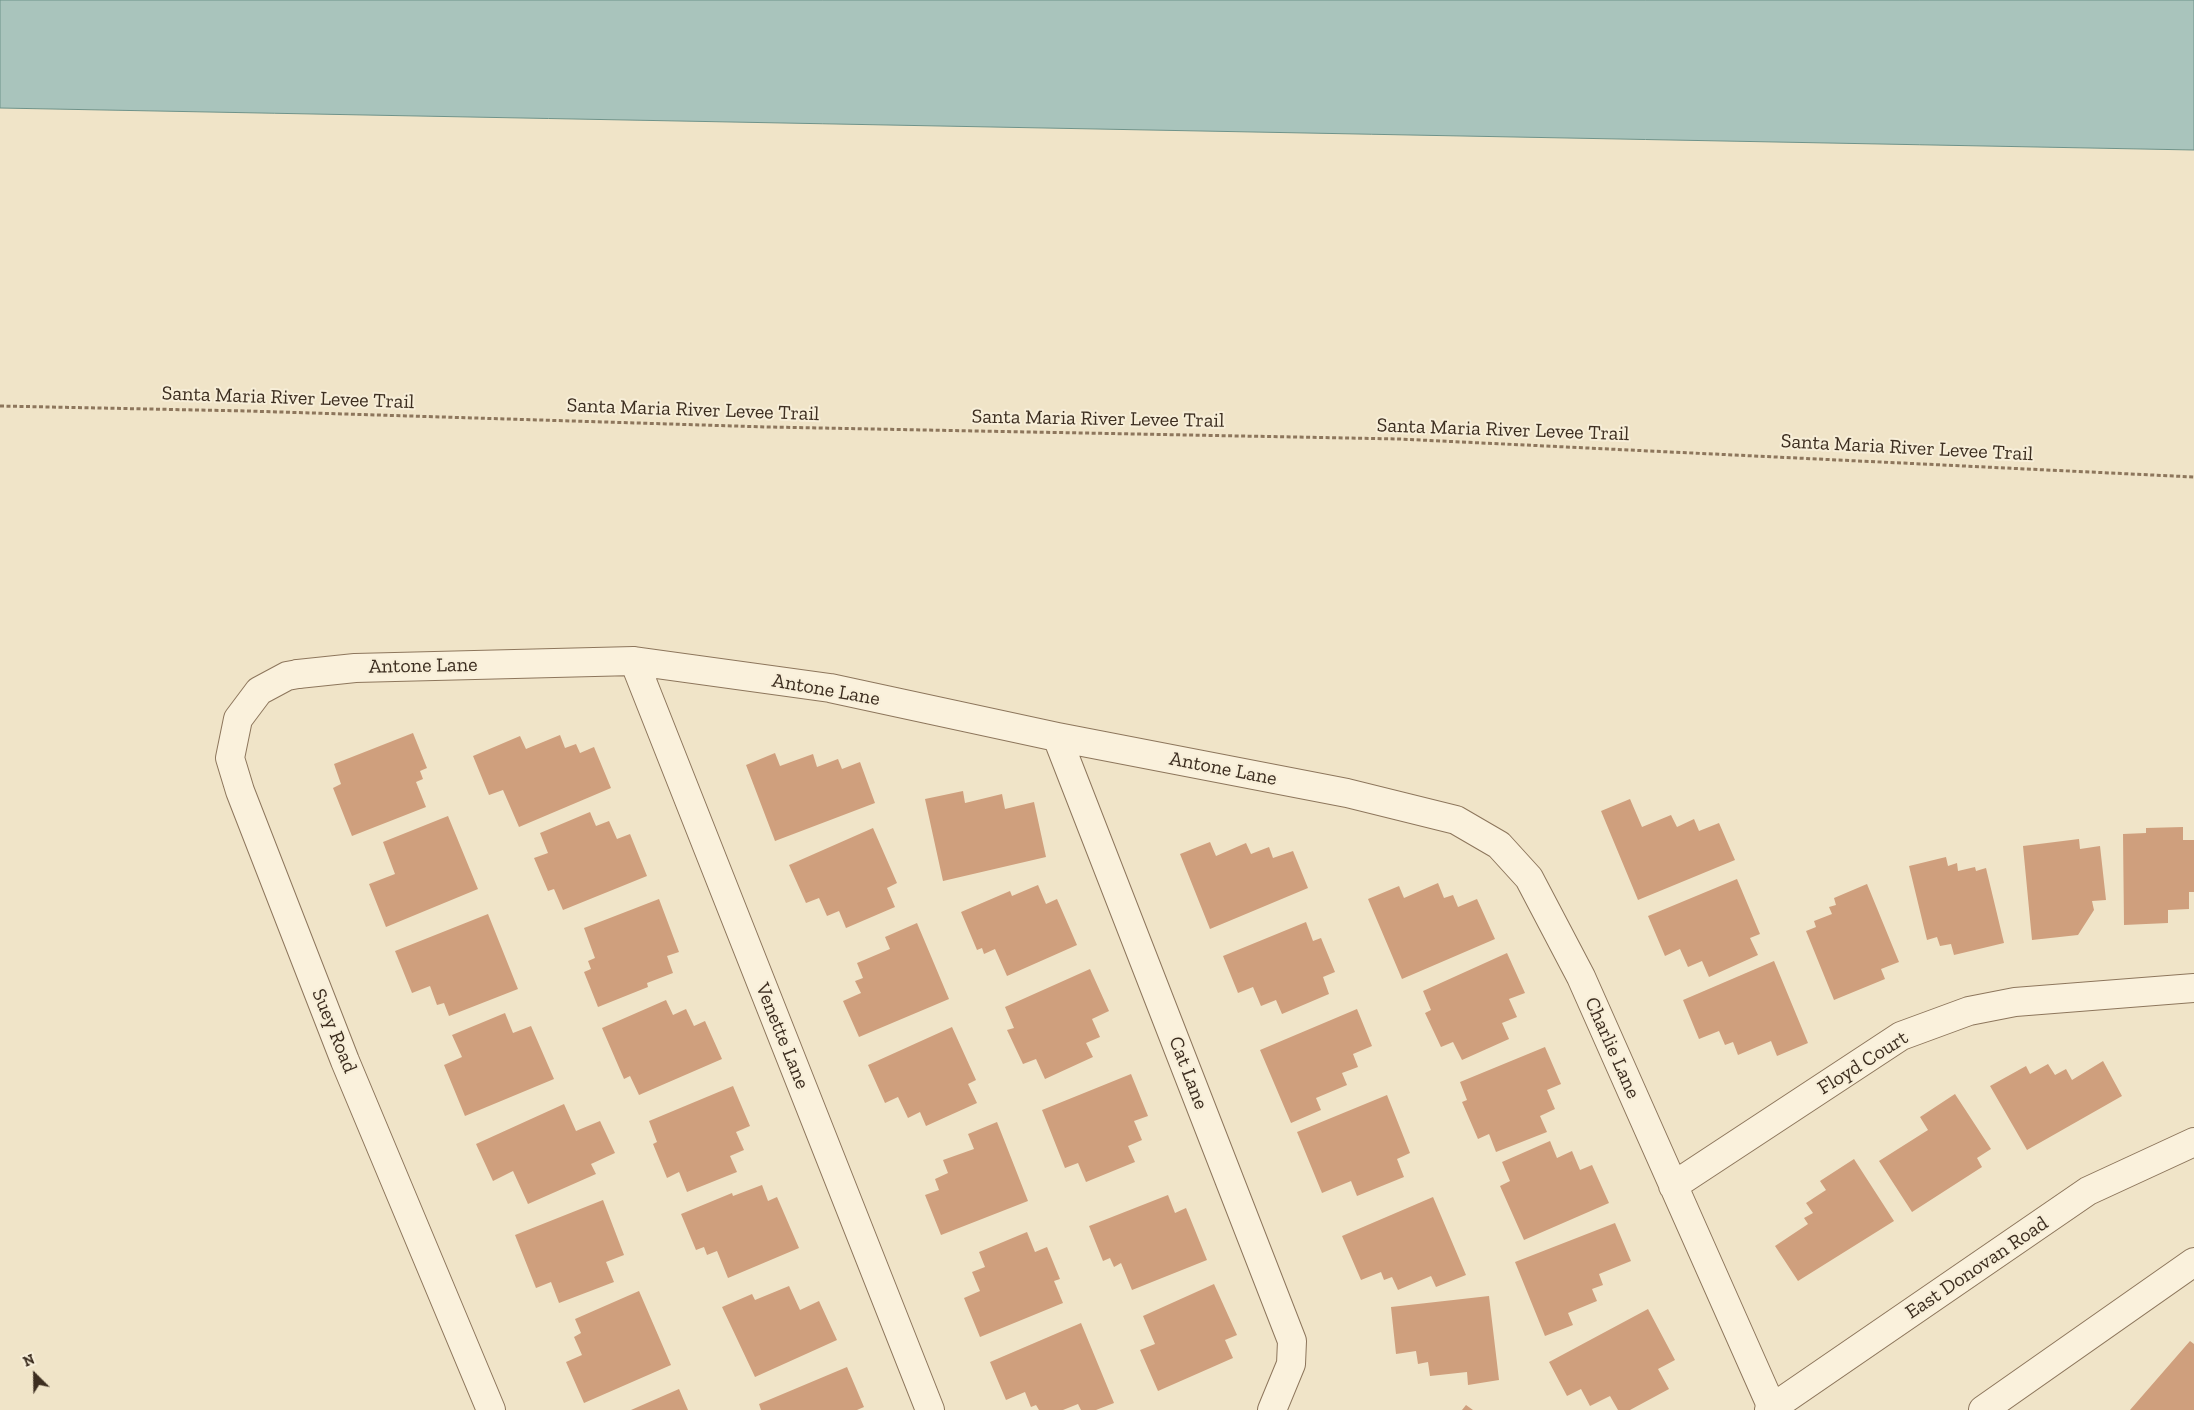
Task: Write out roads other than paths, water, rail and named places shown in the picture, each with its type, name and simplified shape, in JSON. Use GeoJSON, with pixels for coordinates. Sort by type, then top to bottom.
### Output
{"type":"FeatureCollection","features":[{"type":"Feature","properties":{"kind":"street","name":"Antone Lane"},"geometry":{"type":"LineString","coordinates":[[298,674],[355,668],[634,661],[830,688],[1057,737],[1347,793]]}},
{"type":"Feature","properties":{"kind":"street","name":"Venette Lane"},"geometry":{"type":"LineString","coordinates":[[634,661],[930,1410]]}},
{"type":"Feature","properties":{"kind":"street","name":"Suey Road"},"geometry":{"type":"LineString","coordinates":[[298,674],[287,676],[259,691],[238,718],[230,758],[240,791],[345,1061],[491,1410]]}},
{"type":"Feature","properties":{"kind":"street","name":"Cat Lane"},"geometry":{"type":"LineString","coordinates":[[1057,737],[1292,1341],[1291,1364],[1272,1410]]}},
{"type":"Feature","properties":{"kind":"street","name":"Charlie Lane"},"geometry":{"type":"LineString","coordinates":[[1347,793],[1456,820],[1499,845],[1529,878],[1581,977],[1772,1409]]}},
{"type":"Feature","properties":{"kind":"street","name":"Floyd Court"},"geometry":{"type":"LineString","coordinates":[[1673,1186],[1901,1036],[1969,1011],[2015,1002],[2194,988]]}},
{"type":"Feature","properties":{"kind":"street","name":"East Donovan Road"},"geometry":{"type":"LineString","coordinates":[[1772,1409],[2088,1191],[2194,1142]]}},
{"type":"Feature","properties":{"kind":"street"},"geometry":{"type":"LineString","coordinates":[[1983,1410],[2194,1262]]}},
{"type":"Feature","properties":{"kind":"water"},"geometry":{"type":"Polygon","coordinates":[[[0,0],[2194,0],[2194,150],[0,108],[0,0]]]}}]}
